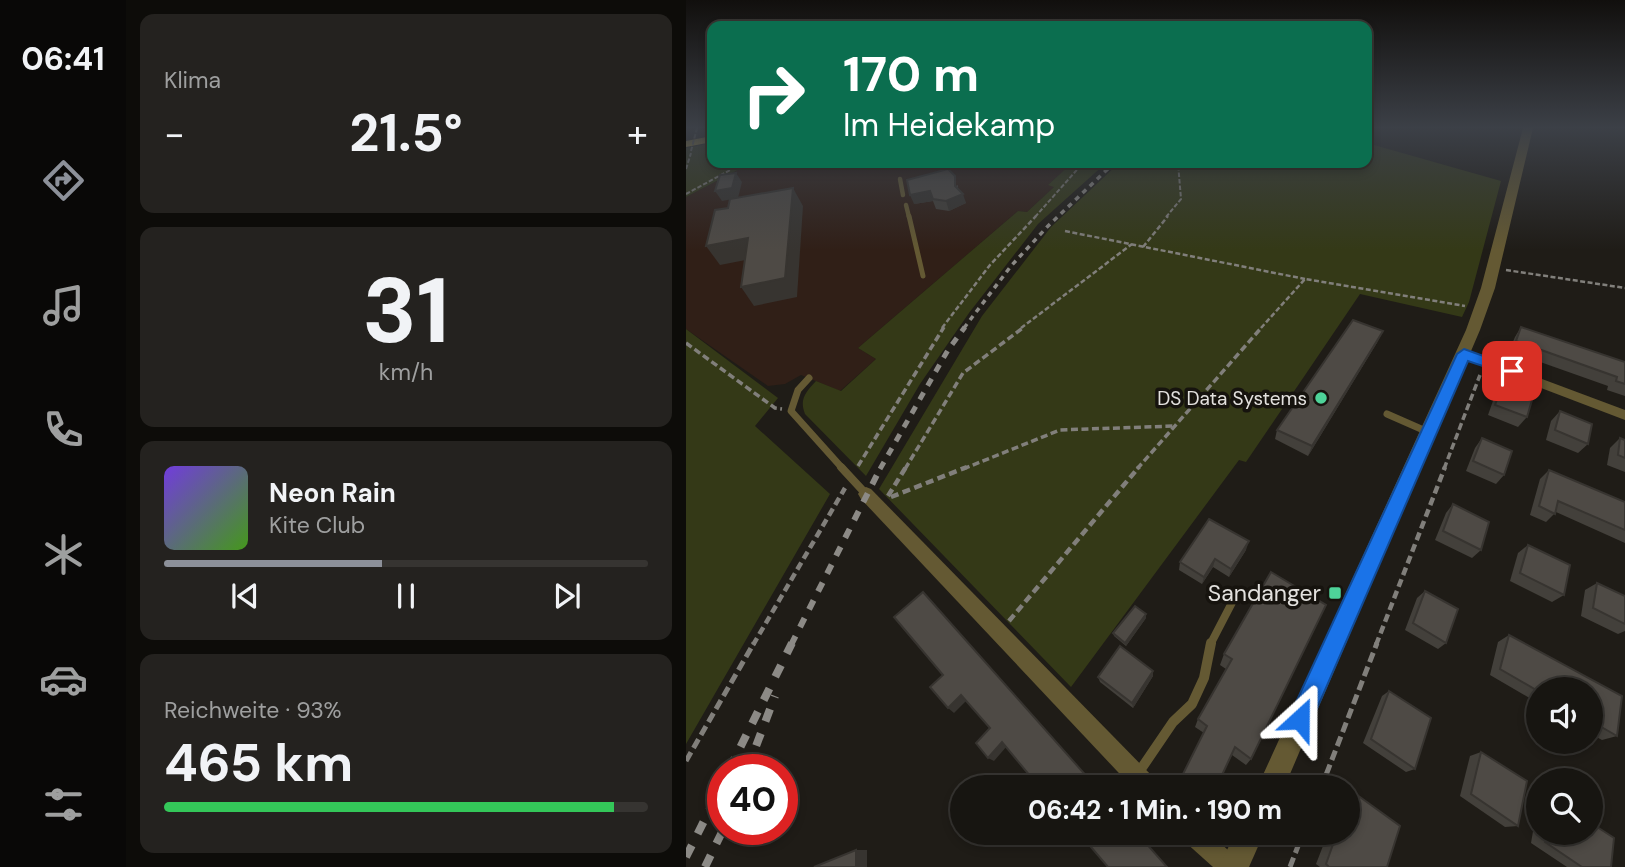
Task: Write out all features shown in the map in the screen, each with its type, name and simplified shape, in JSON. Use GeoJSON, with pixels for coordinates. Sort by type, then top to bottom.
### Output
{"type":"FeatureCollection","features":[{"type":"Feature","properties":{"kind":"street"},"geometry":{"type":"LineString","coordinates":[[1276,775],[1464,354],[1493,268],[1518,168]]}},
{"type":"Feature","properties":{"kind":"street"},"geometry":{"type":"LineString","coordinates":[[1464,354],[1625,415]]}},
{"type":"Feature","properties":{"kind":"street"},"geometry":{"type":"LineString","coordinates":[[866,494],[1136,775]]}},
{"type":"Feature","properties":{"kind":"street"},"geometry":{"type":"LineString","coordinates":[[1206,845],[1232,867],[1244,845]]}},
{"type":"Feature","properties":{"kind":"lane"},"geometry":{"type":"LineString","coordinates":[[900,179],[903,195]]}},
{"type":"Feature","properties":{"kind":"lane"},"geometry":{"type":"LineString","coordinates":[[906,205],[923,276]]}},
{"type":"Feature","properties":{"kind":"lane"},"geometry":{"type":"LineString","coordinates":[[809,378],[798,390],[790,411],[866,494]]}},
{"type":"Feature","properties":{"kind":"lane"},"geometry":{"type":"LineString","coordinates":[[1387,414],[1429,432]]}},
{"type":"Feature","properties":{"kind":"lane"},"geometry":{"type":"LineString","coordinates":[[1146,775],[1173,722],[1192,704],[1204,678],[1213,638],[1237,593]]}},
{"type":"Feature","properties":{"kind":"path"},"geometry":{"type":"LineString","coordinates":[[686,194],[733,168]]}},
{"type":"Feature","properties":{"kind":"path"},"geometry":{"type":"LineString","coordinates":[[686,761],[917,366],[990,265],[1078,168]]}},
{"type":"Feature","properties":{"kind":"path"},"geometry":{"type":"LineString","coordinates":[[1143,247],[1181,200],[1178,168]]}},
{"type":"Feature","properties":{"kind":"path"},"geometry":{"type":"LineString","coordinates":[[1065,231],[1306,279],[1481,309]]}},
{"type":"Feature","properties":{"kind":"path"},"geometry":{"type":"LineString","coordinates":[[1132,244],[963,373],[887,498],[1060,430],[1173,426]]}},
{"type":"Feature","properties":{"kind":"path"},"geometry":{"type":"LineString","coordinates":[[1493,268],[1625,288]]}},
{"type":"Feature","properties":{"kind":"path"},"geometry":{"type":"LineString","coordinates":[[1000,632],[1173,426],[1306,279]]}},
{"type":"Feature","properties":{"kind":"path"},"geometry":{"type":"LineString","coordinates":[[686,343],[775,408],[790,411]]}},
{"type":"Feature","properties":{"kind":"path"},"geometry":{"type":"LineString","coordinates":[[1326,775],[1480,380],[1480,359]]}},
{"type":"Feature","properties":{"kind":"path"},"geometry":{"type":"LineString","coordinates":[[1290,867],[1298,845]]}},
{"type":"Feature","properties":{"kind":"shaded area"},"geometry":{"type":"Polygon","coordinates":[[[741,168],[1067,168],[1049,184],[1055,186],[1027,212],[1018,211],[858,348],[876,359],[840,391],[801,375],[785,384],[768,386],[686,329],[686,197],[741,168]]]}},
{"type":"Feature","properties":{"kind":"green space"},"geometry":{"type":"Polygon","coordinates":[[[686,168],[741,168],[686,197],[686,168]]]}},
{"type":"Feature","properties":{"kind":"green space"},"geometry":{"type":"Polygon","coordinates":[[[1066,168],[1100,168],[1038,224],[969,313],[920,384],[866,476],[805,414],[803,400],[807,392],[816,381],[841,391],[876,359],[858,348],[1018,211],[1027,212],[1054,187],[1048,185],[1066,168]]]}},
{"type":"Feature","properties":{"kind":"green space"},"geometry":{"type":"Polygon","coordinates":[[[1113,168],[1457,168],[1501,181],[1469,302],[1462,317],[1360,294],[1246,462],[1239,460],[1071,687],[879,489],[982,316],[1051,227],[1113,168]]]}},
{"type":"Feature","properties":{"kind":"green space"},"geometry":{"type":"Polygon","coordinates":[[[686,329],[778,398],[755,426],[830,494],[686,744],[686,329]]]}},
{"type":"Feature","properties":{"kind":"building"},"geometry":{"type":"Polygon","coordinates":[[[948,169],[955,176],[955,186],[963,194],[946,201],[933,199],[930,191],[910,195],[907,180],[948,169]]]}},
{"type":"Feature","properties":{"kind":"building"},"geometry":{"type":"Polygon","coordinates":[[[736,173],[732,188],[715,191],[720,175],[736,173]]]}},
{"type":"Feature","properties":{"kind":"building"},"geometry":{"type":"Polygon","coordinates":[[[793,188],[785,278],[741,287],[748,238],[706,246],[715,210],[728,208],[730,199],[793,188]]]}},
{"type":"Feature","properties":{"kind":"building"},"geometry":{"type":"Polygon","coordinates":[[[1353,320],[1383,331],[1312,446],[1277,430],[1353,320]]]}},
{"type":"Feature","properties":{"kind":"building"},"geometry":{"type":"Polygon","coordinates":[[[1521,327],[1625,362],[1625,384],[1616,381],[1617,377],[1516,341],[1521,327]]]}},
{"type":"Feature","properties":{"kind":"building"},"geometry":{"type":"Polygon","coordinates":[[[1501,388],[1532,400],[1527,417],[1495,405],[1501,388]]]}},
{"type":"Feature","properties":{"kind":"building"},"geometry":{"type":"Polygon","coordinates":[[[1560,411],[1592,424],[1588,444],[1555,430],[1560,411]]]}},
{"type":"Feature","properties":{"kind":"building"},"geometry":{"type":"Polygon","coordinates":[[[1482,438],[1512,451],[1504,475],[1473,461],[1482,438]]]}},
{"type":"Feature","properties":{"kind":"building"},"geometry":{"type":"Polygon","coordinates":[[[1620,438],[1625,440],[1625,458],[1618,455],[1620,438]]]}},
{"type":"Feature","properties":{"kind":"building"},"geometry":{"type":"Polygon","coordinates":[[[1549,470],[1625,502],[1625,530],[1558,501],[1555,514],[1539,506],[1549,470]]]}},
{"type":"Feature","properties":{"kind":"building"},"geometry":{"type":"Polygon","coordinates":[[[1453,504],[1489,522],[1481,550],[1443,531],[1453,504]]]}},
{"type":"Feature","properties":{"kind":"building"},"geometry":{"type":"Polygon","coordinates":[[[1209,519],[1249,541],[1231,569],[1215,559],[1204,577],[1180,562],[1209,519]]]}},
{"type":"Feature","properties":{"kind":"building"},"geometry":{"type":"Polygon","coordinates":[[[1528,545],[1570,565],[1564,595],[1520,573],[1528,545]]]}},
{"type":"Feature","properties":{"kind":"building"},"geometry":{"type":"Polygon","coordinates":[[[1271,572],[1326,605],[1251,759],[1235,747],[1222,775],[1182,775],[1207,726],[1198,719],[1232,659],[1224,654],[1271,572]]]}},
{"type":"Feature","properties":{"kind":"building"},"geometry":{"type":"Polygon","coordinates":[[[1597,583],[1625,596],[1625,624],[1593,608],[1597,583]]]}},
{"type":"Feature","properties":{"kind":"building"},"geometry":{"type":"Polygon","coordinates":[[[1425,591],[1458,609],[1446,643],[1413,623],[1425,591]]]}},
{"type":"Feature","properties":{"kind":"building"},"geometry":{"type":"Polygon","coordinates":[[[923,592],[1085,775],[1029,775],[1002,742],[988,758],[976,743],[990,728],[961,695],[948,708],[930,687],[943,675],[894,617],[923,592]]]}},
{"type":"Feature","properties":{"kind":"building"},"geometry":{"type":"Polygon","coordinates":[[[1135,606],[1146,614],[1125,643],[1113,633],[1135,606]]]}},
{"type":"Feature","properties":{"kind":"building"},"geometry":{"type":"Polygon","coordinates":[[[1509,635],[1587,677],[1526,677],[1526,684],[1500,669],[1509,635]]]}},
{"type":"Feature","properties":{"kind":"building"},"geometry":{"type":"Polygon","coordinates":[[[1120,646],[1153,671],[1132,703],[1098,677],[1120,646]]]}},
{"type":"Feature","properties":{"kind":"building"},"geometry":{"type":"Polygon","coordinates":[[[1603,686],[1622,696],[1617,736],[1603,728],[1603,686]]]}},
{"type":"Feature","properties":{"kind":"building"},"geometry":{"type":"Polygon","coordinates":[[[1389,691],[1431,718],[1415,769],[1371,739],[1389,691]]]}},
{"type":"Feature","properties":{"kind":"building"},"geometry":{"type":"Polygon","coordinates":[[[1481,752],[1526,780],[1518,826],[1471,794],[1481,752]]]}},
{"type":"Feature","properties":{"kind":"building"},"geometry":{"type":"Polygon","coordinates":[[[1360,797],[1400,826],[1387,867],[1329,867],[1326,864],[1333,845],[1360,845],[1360,797]]]}},
{"type":"Feature","properties":{"kind":"building"},"geometry":{"type":"Polygon","coordinates":[[[1603,831],[1614,838],[1611,867],[1582,867],[1549,845],[1603,845],[1603,831]]]}},
{"type":"Feature","properties":{"kind":"building"},"geometry":{"type":"Polygon","coordinates":[[[1089,845],[1148,845],[1167,867],[1108,867],[1089,845]]]}},
{"type":"Feature","properties":{"kind":"building"},"geometry":{"type":"Polygon","coordinates":[[[856,850],[856,867],[814,867],[856,850]]]}},
{"type":"Feature","properties":{"kind":"railway"},"geometry":{"type":"LineString","coordinates":[[964,328],[1011,266],[1108,168]]}},
{"type":"Feature","properties":{"kind":"railway"},"geometry":{"type":"LineString","coordinates":[[880,469],[948,350],[965,327]]}},
{"type":"Feature","properties":{"kind":"railway"},"geometry":{"type":"LineString","coordinates":[[791,644],[881,467]]}},
{"type":"Feature","properties":{"kind":"railway"},"geometry":{"type":"LineString","coordinates":[[737,754],[791,644]]}},
{"type":"Feature","properties":{"kind":"railway"},"geometry":{"type":"LineString","coordinates":[[753,754],[775,696]]}},
{"type":"Feature","properties":{"kind":"railway"},"geometry":{"type":"LineString","coordinates":[[686,857],[707,815]]}},
{"type":"Feature","properties":{"kind":"railway"},"geometry":{"type":"LineString","coordinates":[[705,867],[716,845]]}},
{"type":"Feature","properties":{"kind":"place","name":"DS Data Systems"},"geometry":{"type":"Point","coordinates":[1321,398]}},
{"type":"Feature","properties":{"kind":"place","name":"Sandanger"},"geometry":{"type":"Point","coordinates":[1335,593]}},
{"type":"Feature","properties":{"kind":"route"},"geometry":{"type":"LineString","coordinates":[[1300,719],[1464,354],[1512,371]]}}]}
